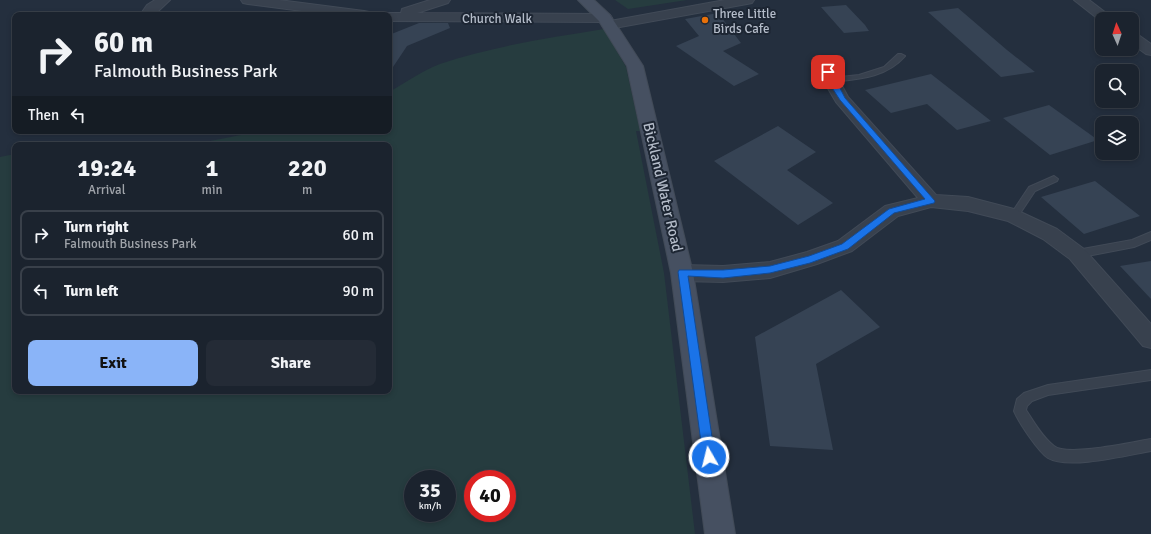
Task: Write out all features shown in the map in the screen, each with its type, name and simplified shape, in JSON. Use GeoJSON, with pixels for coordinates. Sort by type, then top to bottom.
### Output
{"type":"FeatureCollection","features":[{"type":"Feature","properties":{"kind":"street"},"geometry":{"type":"LineString","coordinates":[[149,12],[163,0]]}},
{"type":"Feature","properties":{"kind":"street"},"geometry":{"type":"LineString","coordinates":[[248,0],[341,12]]}},
{"type":"Feature","properties":{"kind":"street"},"geometry":{"type":"LineString","coordinates":[[392,19],[442,0]]}},
{"type":"Feature","properties":{"kind":"street","name":"Bickland Water Road"},"geometry":{"type":"LineString","coordinates":[[584,0],[607,22],[624,46],[635,66],[682,272],[720,534]]}},
{"type":"Feature","properties":{"kind":"street","name":"Church Walk"},"geometry":{"type":"LineString","coordinates":[[392,19],[607,22],[747,0]]}},
{"type":"Feature","properties":{"kind":"street"},"geometry":{"type":"LineString","coordinates":[[1081,0],[1097,12]]}},
{"type":"Feature","properties":{"kind":"street"},"geometry":{"type":"LineString","coordinates":[[1139,42],[1151,51]]}},
{"type":"Feature","properties":{"kind":"street"},"geometry":{"type":"LineString","coordinates":[[825,64],[831,80],[842,99],[931,201]]}},
{"type":"Feature","properties":{"kind":"street"},"geometry":{"type":"LineString","coordinates":[[682,272],[723,274],[770,270],[810,259],[845,246],[892,211],[931,201],[968,204],[1014,216],[1050,234],[1077,254],[1151,339]]}},
{"type":"Feature","properties":{"kind":"lane"},"geometry":{"type":"LineString","coordinates":[[831,80],[860,77],[887,69],[901,56]]}},
{"type":"Feature","properties":{"kind":"lane"},"geometry":{"type":"LineString","coordinates":[[1014,216],[1032,189],[1054,179]]}},
{"type":"Feature","properties":{"kind":"lane"},"geometry":{"type":"LineString","coordinates":[[1077,254],[1134,243],[1151,236]]}},
{"type":"Feature","properties":{"kind":"lane"},"geometry":{"type":"LineString","coordinates":[[1151,376],[1048,390],[1028,397],[1020,402],[1020,410],[1035,434],[1052,453],[1075,457],[1151,445]]}},
{"type":"Feature","properties":{"kind":"green space"},"geometry":{"type":"Polygon","coordinates":[[[615,0],[687,0],[628,9],[615,0]]]}},
{"type":"Feature","properties":{"kind":"green space"},"geometry":{"type":"Polygon","coordinates":[[[604,29],[626,67],[640,131],[636,131],[664,273],[695,534],[0,534],[0,157],[12,155],[12,394],[392,394],[392,142],[205,142],[246,134],[392,134],[392,90],[440,64],[480,52],[521,43],[604,29]]]}},
{"type":"Feature","properties":{"kind":"building"},"geometry":{"type":"Polygon","coordinates":[[[846,5],[869,31],[844,33],[821,7],[846,5]]]}},
{"type":"Feature","properties":{"kind":"building"},"geometry":{"type":"Polygon","coordinates":[[[958,8],[1035,72],[1001,77],[928,12],[958,8]]]}},
{"type":"Feature","properties":{"kind":"building"},"geometry":{"type":"Polygon","coordinates":[[[718,13],[741,43],[723,51],[759,74],[734,86],[676,46],[699,36],[685,19],[718,13]]]}},
{"type":"Feature","properties":{"kind":"building"},"geometry":{"type":"Polygon","coordinates":[[[419,23],[448,23],[450,28],[407,46],[392,68],[392,34],[419,23]]]}},
{"type":"Feature","properties":{"kind":"building"},"geometry":{"type":"Polygon","coordinates":[[[931,74],[991,121],[957,130],[927,104],[891,113],[865,90],[931,74]]]}},
{"type":"Feature","properties":{"kind":"building"},"geometry":{"type":"Polygon","coordinates":[[[1049,105],[1095,138],[1095,141],[1050,155],[1003,118],[1049,105]]]}},
{"type":"Feature","properties":{"kind":"building"},"geometry":{"type":"Polygon","coordinates":[[[778,126],[816,152],[787,170],[833,203],[798,225],[714,161],[778,126]]]}},
{"type":"Feature","properties":{"kind":"building"},"geometry":{"type":"Polygon","coordinates":[[[1095,181],[1140,216],[1084,234],[1041,197],[1095,181]]]}},
{"type":"Feature","properties":{"kind":"building"},"geometry":{"type":"Polygon","coordinates":[[[1151,261],[1151,299],[1120,266],[1151,261]]]}},
{"type":"Feature","properties":{"kind":"building"},"geometry":{"type":"Polygon","coordinates":[[[841,290],[880,327],[816,364],[833,450],[770,446],[755,337],[841,290]]]}},
{"type":"Feature","properties":{"kind":"place","name":"Three Little Birds Cafe"},"geometry":{"type":"Point","coordinates":[705,20]}},
{"type":"Feature","properties":{"kind":"route"},"geometry":{"type":"LineString","coordinates":[[709,457],[682,272],[723,274],[770,270],[810,259],[845,246],[892,211],[912,204],[931,201],[842,99],[828,72]]}}]}
